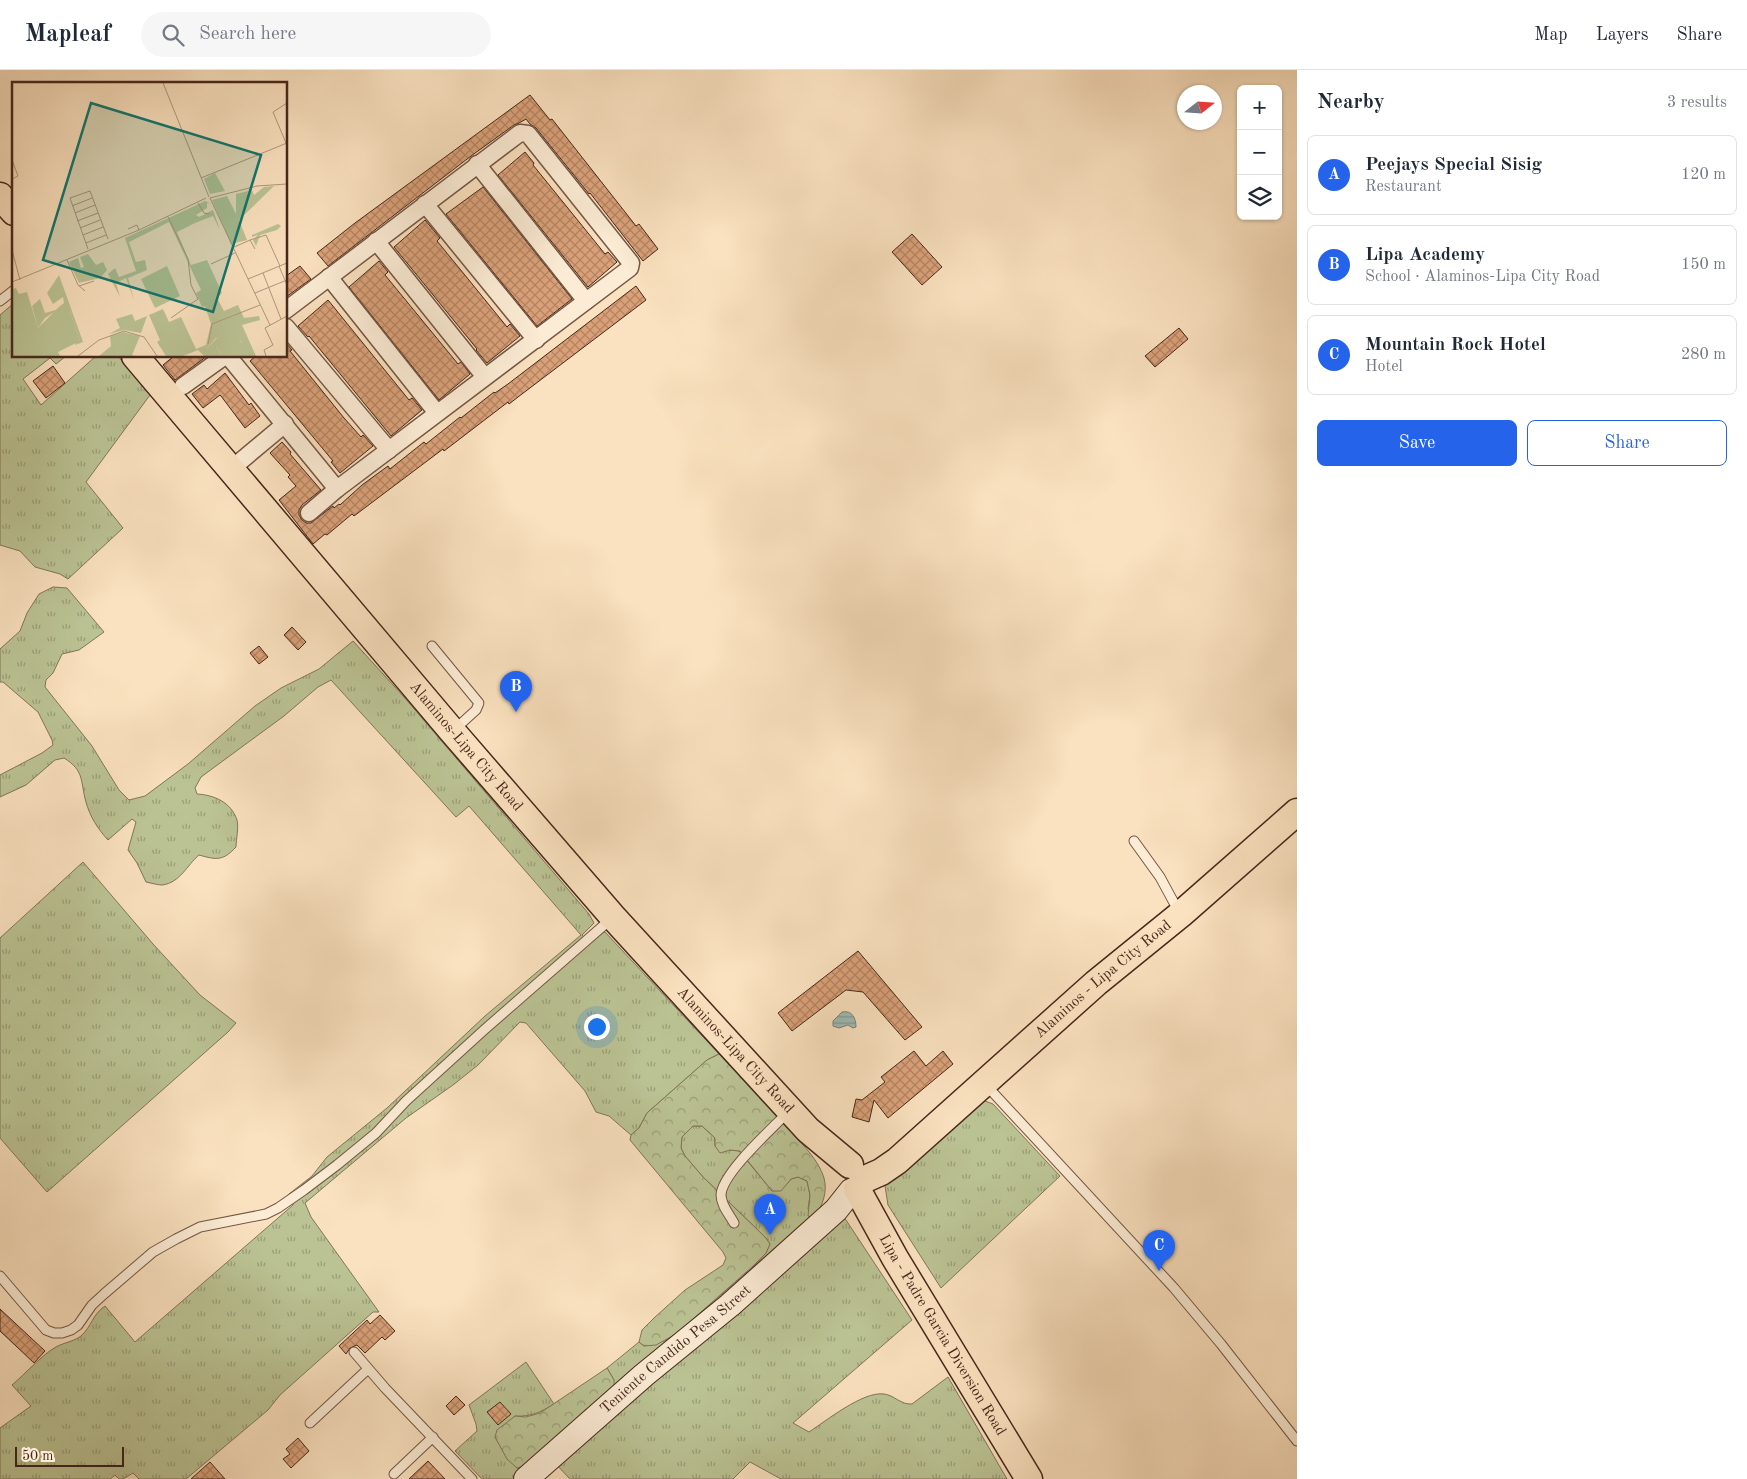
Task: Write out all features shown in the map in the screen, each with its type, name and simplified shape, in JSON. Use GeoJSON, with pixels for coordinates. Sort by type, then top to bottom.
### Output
{"type":"FeatureCollection","features":[{"type":"Feature","properties":{"kind":"main road"},"geometry":{"type":"LineString","coordinates":[[0,196],[12,210]]}},
{"type":"Feature","properties":{"kind":"main road","name":"Alaminos-Lipa City Road"},"geometry":{"type":"LineString","coordinates":[[137,358],[452,731],[613,917],[851,1179]]}},
{"type":"Feature","properties":{"kind":"main road","name":"Alaminos - Lipa City Road"},"geometry":{"type":"LineString","coordinates":[[851,1179],[889,1167],[1096,983],[1181,914],[1297,812]]}},
{"type":"Feature","properties":{"kind":"main road","name":"Lipa - Padre Garcia Diversion Road"},"geometry":{"type":"LineString","coordinates":[[851,1179],[895,1258],[1029,1479]]}},
{"type":"Feature","properties":{"kind":"street"},"geometry":{"type":"LineString","coordinates":[[288,309],[520,133],[528,134],[631,263],[630,268],[337,489],[309,513]]}},
{"type":"Feature","properties":{"kind":"street"},"geometry":{"type":"LineString","coordinates":[[477,164],[586,301]]}},
{"type":"Feature","properties":{"kind":"street"},"geometry":{"type":"LineString","coordinates":[[425,204],[536,340]]}},
{"type":"Feature","properties":{"kind":"street"},"geometry":{"type":"LineString","coordinates":[[376,241],[485,377]]}},
{"type":"Feature","properties":{"kind":"street"},"geometry":{"type":"LineString","coordinates":[[329,278],[437,413]]}},
{"type":"Feature","properties":{"kind":"street"},"geometry":{"type":"LineString","coordinates":[[288,329],[389,450]]}},
{"type":"Feature","properties":{"kind":"street"},"geometry":{"type":"LineString","coordinates":[[183,386],[224,358]]}},
{"type":"Feature","properties":{"kind":"street"},"geometry":{"type":"LineString","coordinates":[[229,358],[337,489]]}},
{"type":"Feature","properties":{"kind":"street"},"geometry":{"type":"LineString","coordinates":[[230,470],[284,424]]}},
{"type":"Feature","properties":{"kind":"street","name":"Teniente Candido Pesa Street"},"geometry":{"type":"LineString","coordinates":[[528,1478],[644,1376],[730,1305],[823,1220],[831,1199],[851,1179]]}},
{"type":"Feature","properties":{"kind":"lane"},"geometry":{"type":"LineString","coordinates":[[0,301],[12,292]]}},
{"type":"Feature","properties":{"kind":"lane"},"geometry":{"type":"LineString","coordinates":[[432,646],[479,703],[476,710],[452,731]]}},
{"type":"Feature","properties":{"kind":"lane"},"geometry":{"type":"LineString","coordinates":[[1134,841],[1160,877],[1181,914]]}},
{"type":"Feature","properties":{"kind":"lane"},"geometry":{"type":"LineString","coordinates":[[0,1276],[46,1330],[54,1334],[71,1330],[78,1325],[92,1305],[153,1252],[200,1227],[272,1211],[337,1166],[376,1133],[406,1101],[484,1030],[613,917]]}},
{"type":"Feature","properties":{"kind":"lane"},"geometry":{"type":"LineString","coordinates":[[984,1083],[1012,1111],[1174,1288],[1221,1344],[1297,1441]]}},
{"type":"Feature","properties":{"kind":"lane"},"geometry":{"type":"LineString","coordinates":[[734,1223],[721,1197],[724,1182],[790,1110]]}},
{"type":"Feature","properties":{"kind":"lane"},"geometry":{"type":"LineString","coordinates":[[354,1352],[472,1479]]}},
{"type":"Feature","properties":{"kind":"lane"},"geometry":{"type":"LineString","coordinates":[[310,1423],[368,1369]]}},
{"type":"Feature","properties":{"kind":"lane"},"geometry":{"type":"LineString","coordinates":[[394,1474],[433,1437]]}},
{"type":"Feature","properties":{"kind":"green space"},"geometry":{"type":"Polygon","coordinates":[[[12,305],[12,358],[50,358],[23,379],[41,405],[94,358],[120,358],[150,395],[86,482],[123,528],[68,579],[60,574],[35,567],[20,551],[0,545],[0,315],[12,305]]]}},
{"type":"Feature","properties":{"kind":"green space"},"geometry":{"type":"Polygon","coordinates":[[[50,358],[64,358],[56,364],[50,358]]]}},
{"type":"Feature","properties":{"kind":"green space"},"geometry":{"type":"Polygon","coordinates":[[[53,587],[67,588],[104,632],[79,650],[62,654],[53,673],[46,680],[45,687],[92,746],[119,790],[129,800],[145,796],[188,764],[255,706],[281,688],[319,669],[353,641],[404,697],[589,914],[594,923],[582,935],[590,943],[601,933],[605,932],[719,1054],[707,1060],[647,1113],[639,1128],[631,1135],[609,1116],[596,1112],[585,1091],[526,1023],[520,1022],[478,1065],[406,1118],[305,1203],[311,1217],[379,1312],[373,1312],[280,1395],[268,1410],[186,1479],[139,1479],[133,1473],[123,1479],[119,1479],[115,1475],[110,1479],[0,1479],[0,1428],[31,1406],[12,1385],[51,1350],[81,1336],[97,1313],[105,1306],[135,1342],[293,1205],[289,1194],[312,1176],[327,1157],[387,1108],[485,1016],[581,935],[469,806],[456,817],[331,680],[318,687],[284,716],[201,777],[195,788],[197,794],[216,798],[226,804],[231,808],[237,820],[236,847],[227,855],[219,858],[199,855],[174,881],[168,884],[160,885],[146,882],[128,850],[136,822],[132,819],[108,840],[104,836],[90,813],[79,772],[64,758],[55,760],[26,785],[0,797],[0,775],[42,753],[53,745],[38,712],[3,682],[0,682],[0,649],[20,631],[27,613],[39,594],[53,587]]]}},
{"type":"Feature","properties":{"kind":"green space"},"geometry":{"type":"Polygon","coordinates":[[[83,862],[153,944],[200,995],[236,1023],[47,1192],[0,1138],[0,938],[83,862]]]}},
{"type":"Feature","properties":{"kind":"green space"},"geometry":{"type":"Polygon","coordinates":[[[719,1054],[815,1160],[824,1178],[824,1199],[814,1218],[808,1216],[810,1195],[807,1181],[798,1177],[791,1179],[781,1191],[772,1191],[740,1151],[730,1150],[720,1153],[715,1146],[715,1138],[702,1126],[693,1126],[682,1137],[681,1148],[685,1156],[703,1177],[770,1244],[766,1253],[753,1266],[676,1334],[656,1345],[644,1346],[639,1342],[642,1330],[685,1290],[723,1265],[726,1258],[630,1140],[631,1135],[639,1128],[647,1113],[707,1060],[719,1054]]]}},
{"type":"Feature","properties":{"kind":"green space"},"geometry":{"type":"Polygon","coordinates":[[[985,1101],[993,1104],[1060,1176],[941,1288],[888,1205],[885,1186],[889,1180],[985,1101]]]}},
{"type":"Feature","properties":{"kind":"green space"},"geometry":{"type":"Polygon","coordinates":[[[693,1126],[702,1126],[715,1138],[715,1146],[739,1151],[772,1191],[786,1185],[791,1179],[798,1177],[807,1181],[810,1195],[808,1209],[814,1218],[606,1395],[614,1380],[607,1368],[639,1342],[644,1346],[664,1341],[676,1334],[754,1266],[766,1253],[770,1244],[703,1177],[685,1156],[681,1148],[682,1136],[693,1126]]]}},
{"type":"Feature","properties":{"kind":"green space"},"geometry":{"type":"Polygon","coordinates":[[[844,1217],[912,1320],[793,1423],[809,1432],[845,1408],[875,1394],[888,1395],[904,1403],[912,1404],[948,1377],[1007,1479],[781,1479],[750,1462],[733,1479],[570,1479],[555,1463],[844,1217]]]}},
{"type":"Feature","properties":{"kind":"green space"},"geometry":{"type":"Polygon","coordinates":[[[526,1362],[554,1404],[536,1413],[526,1416],[515,1416],[495,1437],[508,1459],[517,1468],[525,1466],[513,1479],[482,1479],[455,1451],[477,1431],[469,1405],[526,1362]]]}},
{"type":"Feature","properties":{"kind":"green space"},"geometry":{"type":"Polygon","coordinates":[[[607,1368],[614,1380],[614,1387],[525,1466],[517,1468],[507,1459],[495,1437],[497,1430],[515,1416],[526,1417],[540,1413],[607,1368]]]}},
{"type":"Feature","properties":{"kind":"water"},"geometry":{"type":"Polygon","coordinates":[[[842,1012],[848,1012],[853,1015],[856,1027],[853,1028],[848,1025],[839,1028],[833,1026],[833,1021],[842,1012]]]}},
{"type":"Feature","properties":{"kind":"building"},"geometry":{"type":"Polygon","coordinates":[[[530,95],[550,120],[552,119],[636,226],[639,224],[658,249],[643,261],[590,193],[536,128],[526,119],[514,125],[471,156],[328,266],[317,253],[355,223],[530,95]]]}},
{"type":"Feature","properties":{"kind":"building"},"geometry":{"type":"Polygon","coordinates":[[[525,152],[534,163],[533,165],[605,254],[608,252],[617,262],[588,287],[498,175],[525,152]]]}},
{"type":"Feature","properties":{"kind":"building"},"geometry":{"type":"Polygon","coordinates":[[[483,187],[572,299],[537,326],[446,214],[483,187]]]}},
{"type":"Feature","properties":{"kind":"building"},"geometry":{"type":"Polygon","coordinates":[[[425,220],[440,238],[437,241],[507,327],[510,324],[520,336],[487,363],[394,247],[425,220]]]}},
{"type":"Feature","properties":{"kind":"building"},"geometry":{"type":"Polygon","coordinates":[[[912,234],[942,267],[922,285],[892,252],[912,234]]]}},
{"type":"Feature","properties":{"kind":"building"},"geometry":{"type":"Polygon","coordinates":[[[379,261],[388,272],[385,275],[458,364],[461,362],[470,374],[439,400],[349,287],[379,261]]]}},
{"type":"Feature","properties":{"kind":"building"},"geometry":{"type":"Polygon","coordinates":[[[300,266],[311,279],[288,296],[288,275],[300,266]]]}},
{"type":"Feature","properties":{"kind":"building"},"geometry":{"type":"Polygon","coordinates":[[[636,286],[646,300],[509,404],[508,402],[444,451],[443,449],[354,516],[352,514],[313,544],[279,500],[296,486],[288,477],[290,475],[270,453],[282,442],[321,490],[302,505],[299,510],[302,520],[306,523],[311,523],[333,506],[334,508],[340,505],[362,485],[388,466],[390,469],[424,442],[426,444],[636,286]]]}},
{"type":"Feature","properties":{"kind":"building"},"geometry":{"type":"Polygon","coordinates":[[[328,300],[409,400],[412,398],[422,410],[391,436],[309,336],[298,326],[328,300]]]}},
{"type":"Feature","properties":{"kind":"building"},"geometry":{"type":"Polygon","coordinates":[[[1179,328],[1188,339],[1155,367],[1145,356],[1179,328]]]}},
{"type":"Feature","properties":{"kind":"building"},"geometry":{"type":"Polygon","coordinates":[[[288,345],[292,350],[290,351],[344,418],[361,437],[363,435],[373,446],[340,473],[331,462],[333,461],[250,361],[254,358],[288,358],[288,345]]]}},
{"type":"Feature","properties":{"kind":"building"},"geometry":{"type":"Polygon","coordinates":[[[172,358],[204,358],[175,380],[163,365],[172,358]]]}},
{"type":"Feature","properties":{"kind":"building"},"geometry":{"type":"Polygon","coordinates":[[[53,366],[65,383],[46,398],[33,381],[53,366]]]}},
{"type":"Feature","properties":{"kind":"building"},"geometry":{"type":"Polygon","coordinates":[[[225,373],[249,405],[251,403],[260,416],[245,428],[220,395],[203,408],[192,394],[204,385],[207,389],[225,373]]]}},
{"type":"Feature","properties":{"kind":"building"},"geometry":{"type":"Polygon","coordinates":[[[292,627],[306,642],[298,650],[284,635],[292,627]]]}},
{"type":"Feature","properties":{"kind":"building"},"geometry":{"type":"Polygon","coordinates":[[[259,646],[268,657],[259,664],[250,653],[259,646]]]}},
{"type":"Feature","properties":{"kind":"building"},"geometry":{"type":"Polygon","coordinates":[[[858,951],[922,1027],[905,1040],[863,992],[846,990],[792,1031],[778,1013],[858,951]]]}},
{"type":"Feature","properties":{"kind":"building"},"geometry":{"type":"Polygon","coordinates":[[[914,1051],[926,1066],[943,1051],[953,1064],[888,1118],[874,1100],[869,1122],[852,1117],[856,1099],[862,1100],[885,1082],[881,1077],[914,1051]]]}},
{"type":"Feature","properties":{"kind":"building"},"geometry":{"type":"Polygon","coordinates":[[[0,1309],[45,1351],[34,1363],[0,1331],[0,1309]]]}},
{"type":"Feature","properties":{"kind":"building"},"geometry":{"type":"Polygon","coordinates":[[[380,1315],[395,1331],[385,1340],[382,1337],[365,1353],[357,1345],[350,1348],[346,1354],[339,1346],[367,1320],[370,1324],[380,1315]]]}},
{"type":"Feature","properties":{"kind":"building"},"geometry":{"type":"Polygon","coordinates":[[[456,1396],[465,1405],[454,1415],[446,1406],[456,1396]]]}},
{"type":"Feature","properties":{"kind":"building"},"geometry":{"type":"Polygon","coordinates":[[[500,1402],[511,1414],[498,1425],[487,1412],[500,1402]]]}},
{"type":"Feature","properties":{"kind":"building"},"geometry":{"type":"Polygon","coordinates":[[[298,1438],[309,1451],[291,1468],[283,1459],[290,1454],[286,1449],[298,1438]]]}},
{"type":"Feature","properties":{"kind":"building"},"geometry":{"type":"Polygon","coordinates":[[[428,1461],[445,1479],[409,1479],[428,1461]]]}},
{"type":"Feature","properties":{"kind":"building"},"geometry":{"type":"Polygon","coordinates":[[[210,1462],[225,1479],[191,1479],[210,1462]]]}},
{"type":"Feature","properties":{"kind":"place","name":"Lipa Academy"},"geometry":{"type":"Point","coordinates":[516,712]}},
{"type":"Feature","properties":{"kind":"place","name":"Peejays Special Sisig"},"geometry":{"type":"Point","coordinates":[770,1235]}},
{"type":"Feature","properties":{"kind":"place","name":"Mountain Rock Hotel"},"geometry":{"type":"Point","coordinates":[1159,1271]}}]}
